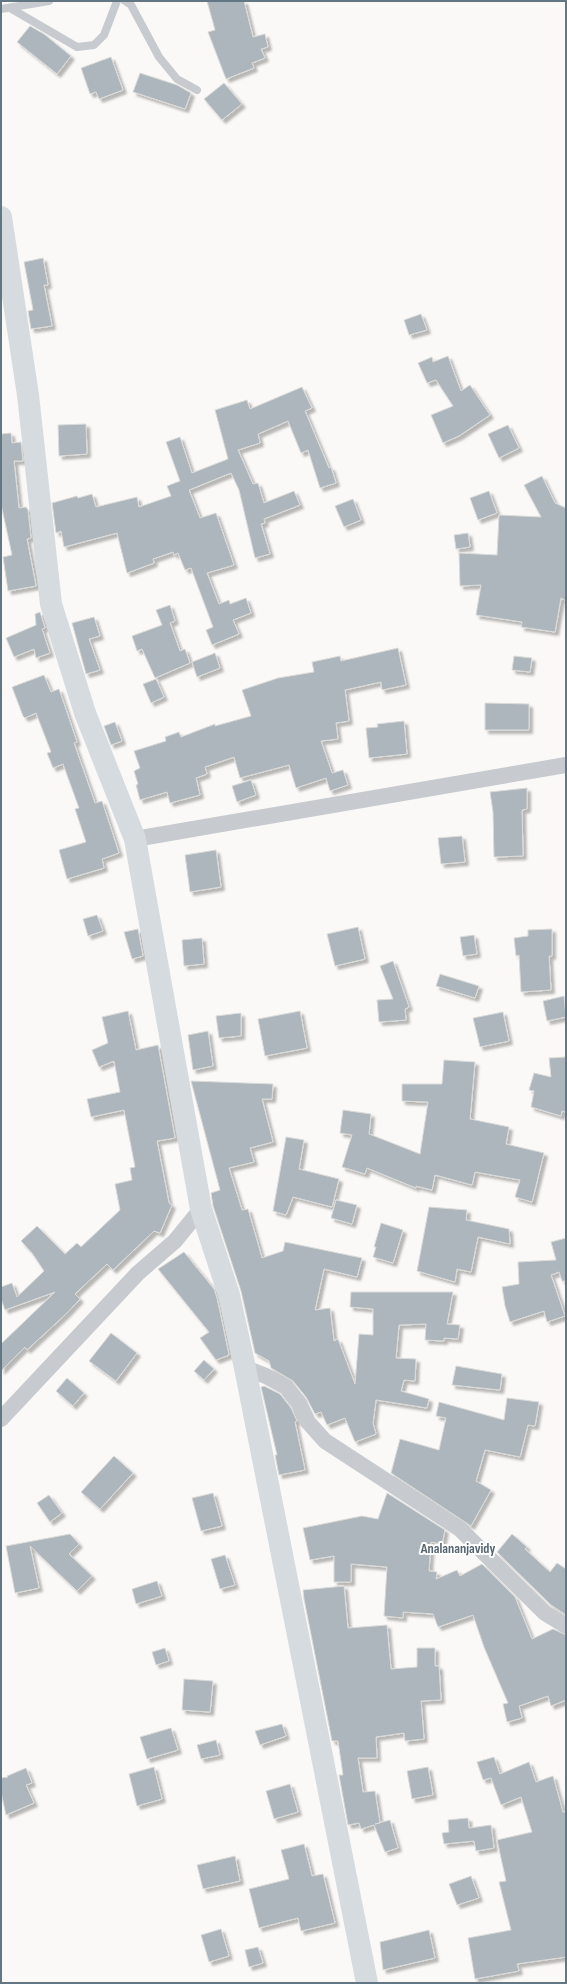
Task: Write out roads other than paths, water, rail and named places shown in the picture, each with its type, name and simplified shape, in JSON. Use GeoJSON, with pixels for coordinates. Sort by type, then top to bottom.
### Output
{"type":"FeatureCollection","features":[{"type":"Feature","properties":{"kind":"street"},"geometry":{"type":"LineString","coordinates":[[1,217],[28,395],[51,604],[85,713],[135,839],[201,1209],[228,1295],[245,1368],[367,1983]]}},
{"type":"Feature","properties":{"kind":"street"},"geometry":{"type":"LineString","coordinates":[[135,839],[566,765]]}},
{"type":"Feature","properties":{"kind":"street"},"geometry":{"type":"LineString","coordinates":[[1,1419],[138,1273],[175,1241],[201,1209]]}},
{"type":"Feature","properties":{"kind":"street"},"geometry":{"type":"LineString","coordinates":[[245,1368],[266,1376],[286,1387],[299,1403],[308,1422],[325,1441],[460,1529],[544,1613],[566,1626]]}},
{"type":"Feature","properties":{"kind":"lane"},"geometry":{"type":"LineString","coordinates":[[1,9],[49,1]]}},
{"type":"Feature","properties":{"kind":"lane"},"geometry":{"type":"LineString","coordinates":[[10,8],[77,47],[94,45],[104,35],[117,1]]}},
{"type":"Feature","properties":{"kind":"lane"},"geometry":{"type":"LineString","coordinates":[[126,1],[131,5],[159,57],[178,79],[198,90]]}},
{"type":"Feature","properties":{"kind":"district","name":"Analananjavidy"},"geometry":{"type":"Point","coordinates":[458,1548]}}]}
